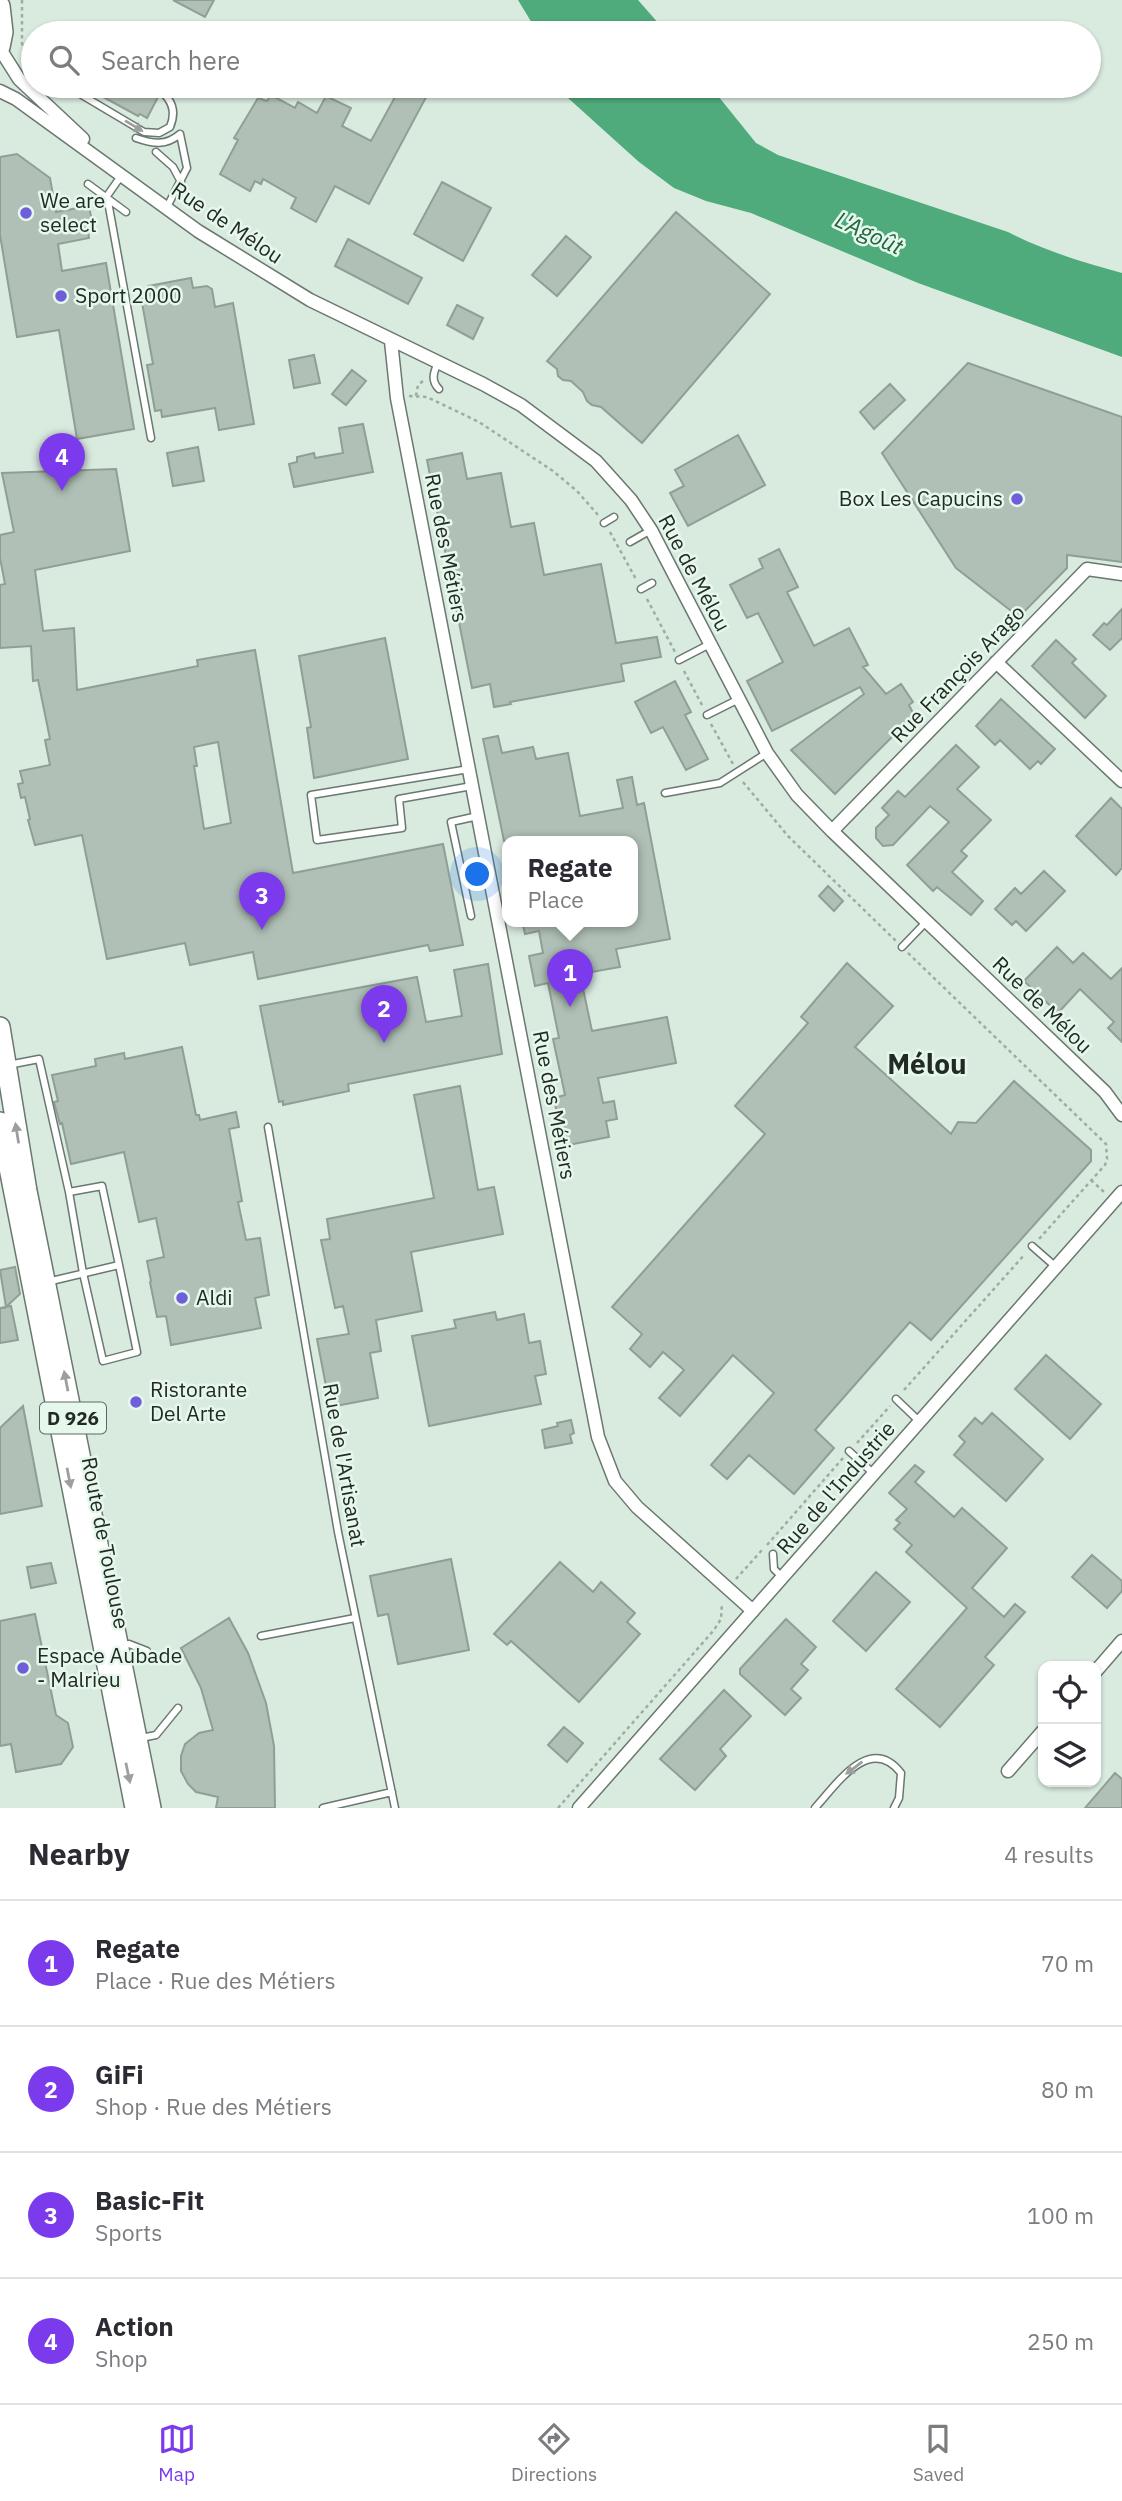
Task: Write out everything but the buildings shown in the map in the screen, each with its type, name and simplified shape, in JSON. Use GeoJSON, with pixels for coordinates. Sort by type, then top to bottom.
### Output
{"type":"FeatureCollection","features":[{"type":"Feature","properties":{"kind":"main road"},"geometry":{"type":"LineString","coordinates":[[0,48],[3,9]]}},
{"type":"Feature","properties":{"kind":"main road","name":"D 926"},"geometry":{"type":"LineString","coordinates":[[0,1027],[27,1191],[111,1647]]}},
{"type":"Feature","properties":{"kind":"main road","name":"Route de Toulouse"},"geometry":{"type":"LineString","coordinates":[[0,1122],[130,1740],[135,1808]]}},
{"type":"Feature","properties":{"kind":"main road","name":"D 926"},"geometry":{"type":"LineString","coordinates":[[130,1740],[151,1808]]}},
{"type":"Feature","properties":{"kind":"street","name":"Rue de Mélou"},"geometry":{"type":"LineString","coordinates":[[0,48],[21,81]]}},
{"type":"Feature","properties":{"kind":"street","name":"Rue de Mélou"},"geometry":{"type":"LineString","coordinates":[[0,91],[16,99],[198,231],[310,300],[521,405],[596,461],[631,500],[651,530],[767,753],[797,795],[1105,1092],[1122,1115]]}},
{"type":"Feature","properties":{"kind":"street","name":"Rue de Mélou"},"geometry":{"type":"LineString","coordinates":[[39,98],[122,175]]}},
{"type":"Feature","properties":{"kind":"street","name":"Rue des Métiers"},"geometry":{"type":"LineString","coordinates":[[391,341],[396,391],[598,1437],[615,1481],[637,1507],[753,1611]]}},
{"type":"Feature","properties":{"kind":"street","name":"Rue François Arago"},"geometry":{"type":"LineString","coordinates":[[832,831],[1087,569],[1122,574]]}},
{"type":"Feature","properties":{"kind":"street"},"geometry":{"type":"LineString","coordinates":[[996,662],[1122,781]]}},
{"type":"Feature","properties":{"kind":"street","name":"Rue de l'Industrie"},"geometry":{"type":"LineString","coordinates":[[579,1808],[1122,1192]]}},
{"type":"Feature","properties":{"kind":"street"},"geometry":{"type":"LineString","coordinates":[[1101,1665],[1122,1641]]}},
{"type":"Feature","properties":{"kind":"street"},"geometry":{"type":"LineString","coordinates":[[1008,1771],[1038,1737]]}},
{"type":"Feature","properties":{"kind":"lane"},"geometry":{"type":"LineString","coordinates":[[87,98],[144,132],[159,133],[170,127],[173,111],[167,98]]}},
{"type":"Feature","properties":{"kind":"lane"},"geometry":{"type":"LineString","coordinates":[[136,138],[160,144],[175,139],[180,134],[187,168],[167,207]]}},
{"type":"Feature","properties":{"kind":"lane"},"geometry":{"type":"LineString","coordinates":[[156,152],[173,167],[181,182]]}},
{"type":"Feature","properties":{"kind":"lane"},"geometry":{"type":"LineString","coordinates":[[122,175],[107,196],[151,439]]}},
{"type":"Feature","properties":{"kind":"lane"},"geometry":{"type":"LineString","coordinates":[[88,184],[126,212]]}},
{"type":"Feature","properties":{"kind":"lane"},"geometry":{"type":"LineString","coordinates":[[438,363],[433,372],[433,381],[439,389]]}},
{"type":"Feature","properties":{"kind":"lane"},"geometry":{"type":"LineString","coordinates":[[604,523],[614,517]]}},
{"type":"Feature","properties":{"kind":"lane"},"geometry":{"type":"LineString","coordinates":[[630,542],[651,530]]}},
{"type":"Feature","properties":{"kind":"lane"},"geometry":{"type":"LineString","coordinates":[[641,589],[652,583]]}},
{"type":"Feature","properties":{"kind":"lane"},"geometry":{"type":"LineString","coordinates":[[679,660],[710,644]]}},
{"type":"Feature","properties":{"kind":"lane"},"geometry":{"type":"LineString","coordinates":[[707,715],[739,699]]}},
{"type":"Feature","properties":{"kind":"lane"},"geometry":{"type":"LineString","coordinates":[[665,793],[720,782],[767,753]]}},
{"type":"Feature","properties":{"kind":"lane"},"geometry":{"type":"LineString","coordinates":[[469,769],[311,795],[317,840],[402,828],[399,799],[472,786]]}},
{"type":"Feature","properties":{"kind":"lane"},"geometry":{"type":"LineString","coordinates":[[471,916],[450,822],[478,816]]}},
{"type":"Feature","properties":{"kind":"lane"},"geometry":{"type":"LineString","coordinates":[[902,947],[927,921]]}},
{"type":"Feature","properties":{"kind":"lane"},"geometry":{"type":"LineString","coordinates":[[6,1065],[39,1059],[103,1361],[137,1352],[102,1186],[69,1192]]}},
{"type":"Feature","properties":{"kind":"lane","name":"Rue de l'Artisanat"},"geometry":{"type":"LineString","coordinates":[[268,1127],[301,1330],[355,1618],[395,1808]]}},
{"type":"Feature","properties":{"kind":"lane"},"geometry":{"type":"LineString","coordinates":[[1032,1246],[1057,1268]]}},
{"type":"Feature","properties":{"kind":"lane"},"geometry":{"type":"LineString","coordinates":[[45,1282],[119,1265]]}},
{"type":"Feature","properties":{"kind":"lane"},"geometry":{"type":"LineString","coordinates":[[896,1399],[920,1422]]}},
{"type":"Feature","properties":{"kind":"lane"},"geometry":{"type":"LineString","coordinates":[[849,1451],[874,1474]]}},
{"type":"Feature","properties":{"kind":"lane"},"geometry":{"type":"LineString","coordinates":[[773,1554],[774,1569],[783,1577]]}},
{"type":"Feature","properties":{"kind":"lane"},"geometry":{"type":"LineString","coordinates":[[261,1636],[355,1618]]}},
{"type":"Feature","properties":{"kind":"lane"},"geometry":{"type":"LineString","coordinates":[[111,1647],[129,1644],[147,1651]]}},
{"type":"Feature","properties":{"kind":"lane"},"geometry":{"type":"LineString","coordinates":[[130,1740],[156,1735],[178,1708]]}},
{"type":"Feature","properties":{"kind":"lane"},"geometry":{"type":"LineString","coordinates":[[815,1808],[849,1770],[867,1758],[877,1758],[894,1763],[901,1773],[899,1798],[894,1808]]}},
{"type":"Feature","properties":{"kind":"lane"},"geometry":{"type":"LineString","coordinates":[[323,1808],[392,1792]]}},
{"type":"Feature","properties":{"kind":"path"},"geometry":{"type":"LineString","coordinates":[[22,0],[22,21]]}},
{"type":"Feature","properties":{"kind":"path"},"geometry":{"type":"LineString","coordinates":[[416,396],[418,385],[426,380]]}},
{"type":"Feature","properties":{"kind":"path"},"geometry":{"type":"LineString","coordinates":[[406,396],[427,397],[479,422],[527,452],[577,491],[604,523],[737,772],[758,801],[788,836],[1106,1144],[1105,1165],[736,1579]]}},
{"type":"Feature","properties":{"kind":"path"},"geometry":{"type":"LineString","coordinates":[[558,1808],[714,1630],[722,1612],[721,1595]]}},
{"type":"Feature","properties":{"kind":"water"},"geometry":{"type":"Polygon","coordinates":[[[518,0],[638,0],[656,21],[531,21],[518,0]]]}},
{"type":"Feature","properties":{"kind":"water","name":"L'Agoût"},"geometry":{"type":"Polygon","coordinates":[[[568,98],[720,98],[756,143],[778,155],[1008,232],[1064,256],[1122,273],[1122,357],[918,283],[751,213],[706,201],[674,188],[639,162],[568,98]]]}},
{"type":"Feature","properties":{"kind":"place","name":"We are select"},"geometry":{"type":"Point","coordinates":[26,213]}},
{"type":"Feature","properties":{"kind":"place","name":"Sport 2000"},"geometry":{"type":"Point","coordinates":[61,296]}},
{"type":"Feature","properties":{"kind":"place","name":"Action"},"geometry":{"type":"Point","coordinates":[62,491]}},
{"type":"Feature","properties":{"kind":"place","name":"Box Les Capucins"},"geometry":{"type":"Point","coordinates":[1017,499]}},
{"type":"Feature","properties":{"kind":"place","name":"Basic-Fit"},"geometry":{"type":"Point","coordinates":[262,930]}},
{"type":"Feature","properties":{"kind":"place","name":"Regate"},"geometry":{"type":"Point","coordinates":[570,1007]}},
{"type":"Feature","properties":{"kind":"place","name":"GiFi"},"geometry":{"type":"Point","coordinates":[384,1043]}},
{"type":"Feature","properties":{"kind":"place","name":"Aldi"},"geometry":{"type":"Point","coordinates":[182,1298]}},
{"type":"Feature","properties":{"kind":"place","name":"Ristorante Del Arte"},"geometry":{"type":"Point","coordinates":[136,1402]}},
{"type":"Feature","properties":{"kind":"place","name":"Espace Aubade - Malrieu"},"geometry":{"type":"Point","coordinates":[23,1668]}},
{"type":"Feature","properties":{"kind":"district","name":"Mélou"},"geometry":{"type":"Point","coordinates":[927,1064]}}]}
